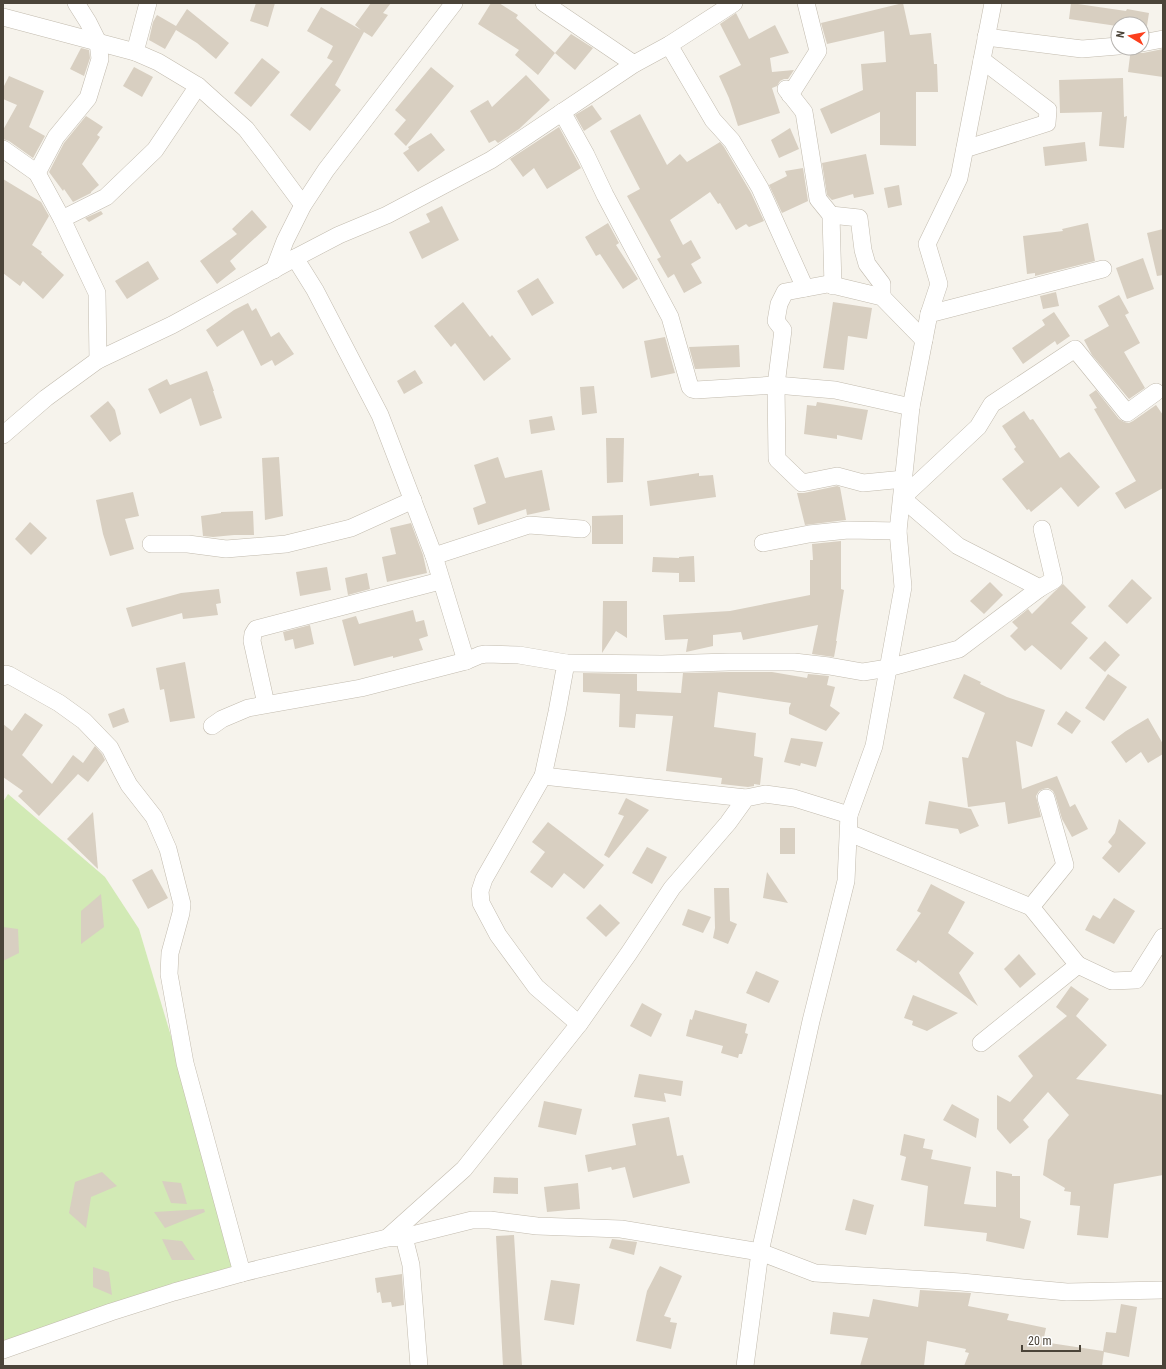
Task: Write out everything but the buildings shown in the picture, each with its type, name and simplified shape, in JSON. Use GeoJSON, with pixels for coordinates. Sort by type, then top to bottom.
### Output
{"type":"FeatureCollection","features":[{"type":"Feature","properties":{"kind":"street"},"geometry":{"type":"LineString","coordinates":[[37,173],[56,138],[88,98],[100,59],[98,42],[76,3]]}},
{"type":"Feature","properties":{"kind":"street"},"geometry":{"type":"LineString","coordinates":[[135,52],[148,3]]}},
{"type":"Feature","properties":{"kind":"street"},"geometry":{"type":"LineString","coordinates":[[274,270],[285,241],[303,205],[326,170],[454,3]]}},
{"type":"Feature","properties":{"kind":"street"},"geometry":{"type":"LineString","coordinates":[[544,3],[634,64]]}},
{"type":"Feature","properties":{"kind":"street"},"geometry":{"type":"LineString","coordinates":[[3,435],[46,398],[98,360],[172,325],[295,258],[340,235],[387,215],[491,160],[634,64],[669,45],[734,3]]}},
{"type":"Feature","properties":{"kind":"street"},"geometry":{"type":"LineString","coordinates":[[806,3],[818,52],[788,92],[804,112],[818,199],[831,214],[833,286]]}},
{"type":"Feature","properties":{"kind":"street"},"geometry":{"type":"LineString","coordinates":[[745,1366],[760,1252],[811,1021],[846,881],[849,815],[874,746],[903,587],[898,531],[911,407],[924,340],[939,284],[927,244],[959,178],[992,3]]}},
{"type":"Feature","properties":{"kind":"street"},"geometry":{"type":"LineString","coordinates":[[3,17],[135,52],[158,62],[198,86],[246,129],[303,205]]}},
{"type":"Feature","properties":{"kind":"street"},"geometry":{"type":"LineString","coordinates":[[986,37],[1082,50],[1110,47]]}},
{"type":"Feature","properties":{"kind":"street"},"geometry":{"type":"LineString","coordinates":[[1150,41],[1163,39]]}},
{"type":"Feature","properties":{"kind":"street"},"geometry":{"type":"LineString","coordinates":[[669,45],[713,120],[732,141],[760,188],[805,288]]}},
{"type":"Feature","properties":{"kind":"street"},"geometry":{"type":"LineString","coordinates":[[965,149],[1047,123],[1048,110],[982,60]]}},
{"type":"Feature","properties":{"kind":"street"},"geometry":{"type":"LineString","coordinates":[[62,219],[106,197],[155,150],[198,86]]}},
{"type":"Feature","properties":{"kind":"street"},"geometry":{"type":"LineString","coordinates":[[562,112],[670,316],[690,387],[692,389],[776,385],[835,390],[911,407]]}},
{"type":"Feature","properties":{"kind":"street"},"geometry":{"type":"LineString","coordinates":[[3,150],[37,173],[62,219],[97,293],[98,360]]}},
{"type":"Feature","properties":{"kind":"street"},"geometry":{"type":"LineString","coordinates":[[831,214],[859,218],[863,250],[867,264],[882,284],[882,297]]}},
{"type":"Feature","properties":{"kind":"street"},"geometry":{"type":"LineString","coordinates":[[295,258],[316,290],[380,415],[434,556],[440,581],[466,661]]}},
{"type":"Feature","properties":{"kind":"street"},"geometry":{"type":"LineString","coordinates":[[930,314],[1103,269]]}},
{"type":"Feature","properties":{"kind":"street"},"geometry":{"type":"LineString","coordinates":[[904,479],[863,483],[837,476],[802,483],[777,459],[776,385],[783,330],[776,321],[779,304],[785,292],[828,284],[882,297],[924,340]]}},
{"type":"Feature","properties":{"kind":"street"},"geometry":{"type":"LineString","coordinates":[[902,498],[978,427],[992,404],[1074,348],[1127,413],[1156,392]]}},
{"type":"Feature","properties":{"kind":"street"},"geometry":{"type":"LineString","coordinates":[[902,498],[958,546],[1040,588]]}},
{"type":"Feature","properties":{"kind":"street"},"geometry":{"type":"LineString","coordinates":[[151,544],[188,544],[226,549],[286,544],[351,528],[413,500]]}},
{"type":"Feature","properties":{"kind":"street"},"geometry":{"type":"LineString","coordinates":[[434,556],[529,525],[582,529]]}},
{"type":"Feature","properties":{"kind":"street"},"geometry":{"type":"LineString","coordinates":[[212,726],[222,719],[237,712],[266,704],[361,688],[466,661],[486,654],[519,655],[566,663],[662,664],[794,662],[863,672],[888,668],[959,649],[1040,588],[1054,580],[1042,529]]}},
{"type":"Feature","properties":{"kind":"street"},"geometry":{"type":"LineString","coordinates":[[763,543],[809,534],[848,530],[898,531]]}},
{"type":"Feature","properties":{"kind":"street"},"geometry":{"type":"LineString","coordinates":[[266,704],[252,641],[253,634],[256,629],[440,581]]}},
{"type":"Feature","properties":{"kind":"street"},"geometry":{"type":"LineString","coordinates":[[566,663],[543,776],[484,879],[480,891],[481,903],[498,935],[536,987],[578,1024]]}},
{"type":"Feature","properties":{"kind":"street"},"geometry":{"type":"LineString","coordinates":[[3,677],[6,674],[9,675],[59,702],[84,721],[110,748],[120,770],[154,817],[168,849],[182,904],[170,953],[169,974],[185,1063],[242,1273]]}},
{"type":"Feature","properties":{"kind":"street"},"geometry":{"type":"LineString","coordinates":[[543,776],[746,798],[765,794],[794,798],[849,815]]}},
{"type":"Feature","properties":{"kind":"street"},"geometry":{"type":"LineString","coordinates":[[396,1237],[464,1169],[578,1024],[629,953],[672,888],[728,823],[746,798]]}},
{"type":"Feature","properties":{"kind":"street"},"geometry":{"type":"LineString","coordinates":[[1030,907],[1065,864],[1046,798]]}},
{"type":"Feature","properties":{"kind":"street"},"geometry":{"type":"LineString","coordinates":[[849,833],[1030,907],[1078,965],[1112,981],[1136,980],[1163,937]]}},
{"type":"Feature","properties":{"kind":"street"},"geometry":{"type":"LineString","coordinates":[[981,1043],[1078,965]]}},
{"type":"Feature","properties":{"kind":"street"},"geometry":{"type":"LineString","coordinates":[[3,1350],[174,1292],[242,1273],[472,1220],[490,1220],[537,1226],[621,1229],[760,1252],[815,1273],[961,1282],[1067,1292],[1163,1290]]}},
{"type":"Feature","properties":{"kind":"street"},"geometry":{"type":"LineString","coordinates":[[396,1237],[411,1265],[419,1366]]}},
{"type":"Feature","properties":{"kind":"green space"},"geometry":{"type":"Polygon","coordinates":[[[8,794],[105,877],[139,929],[239,1264],[3,1345],[3,802],[8,794]]]}}]}
